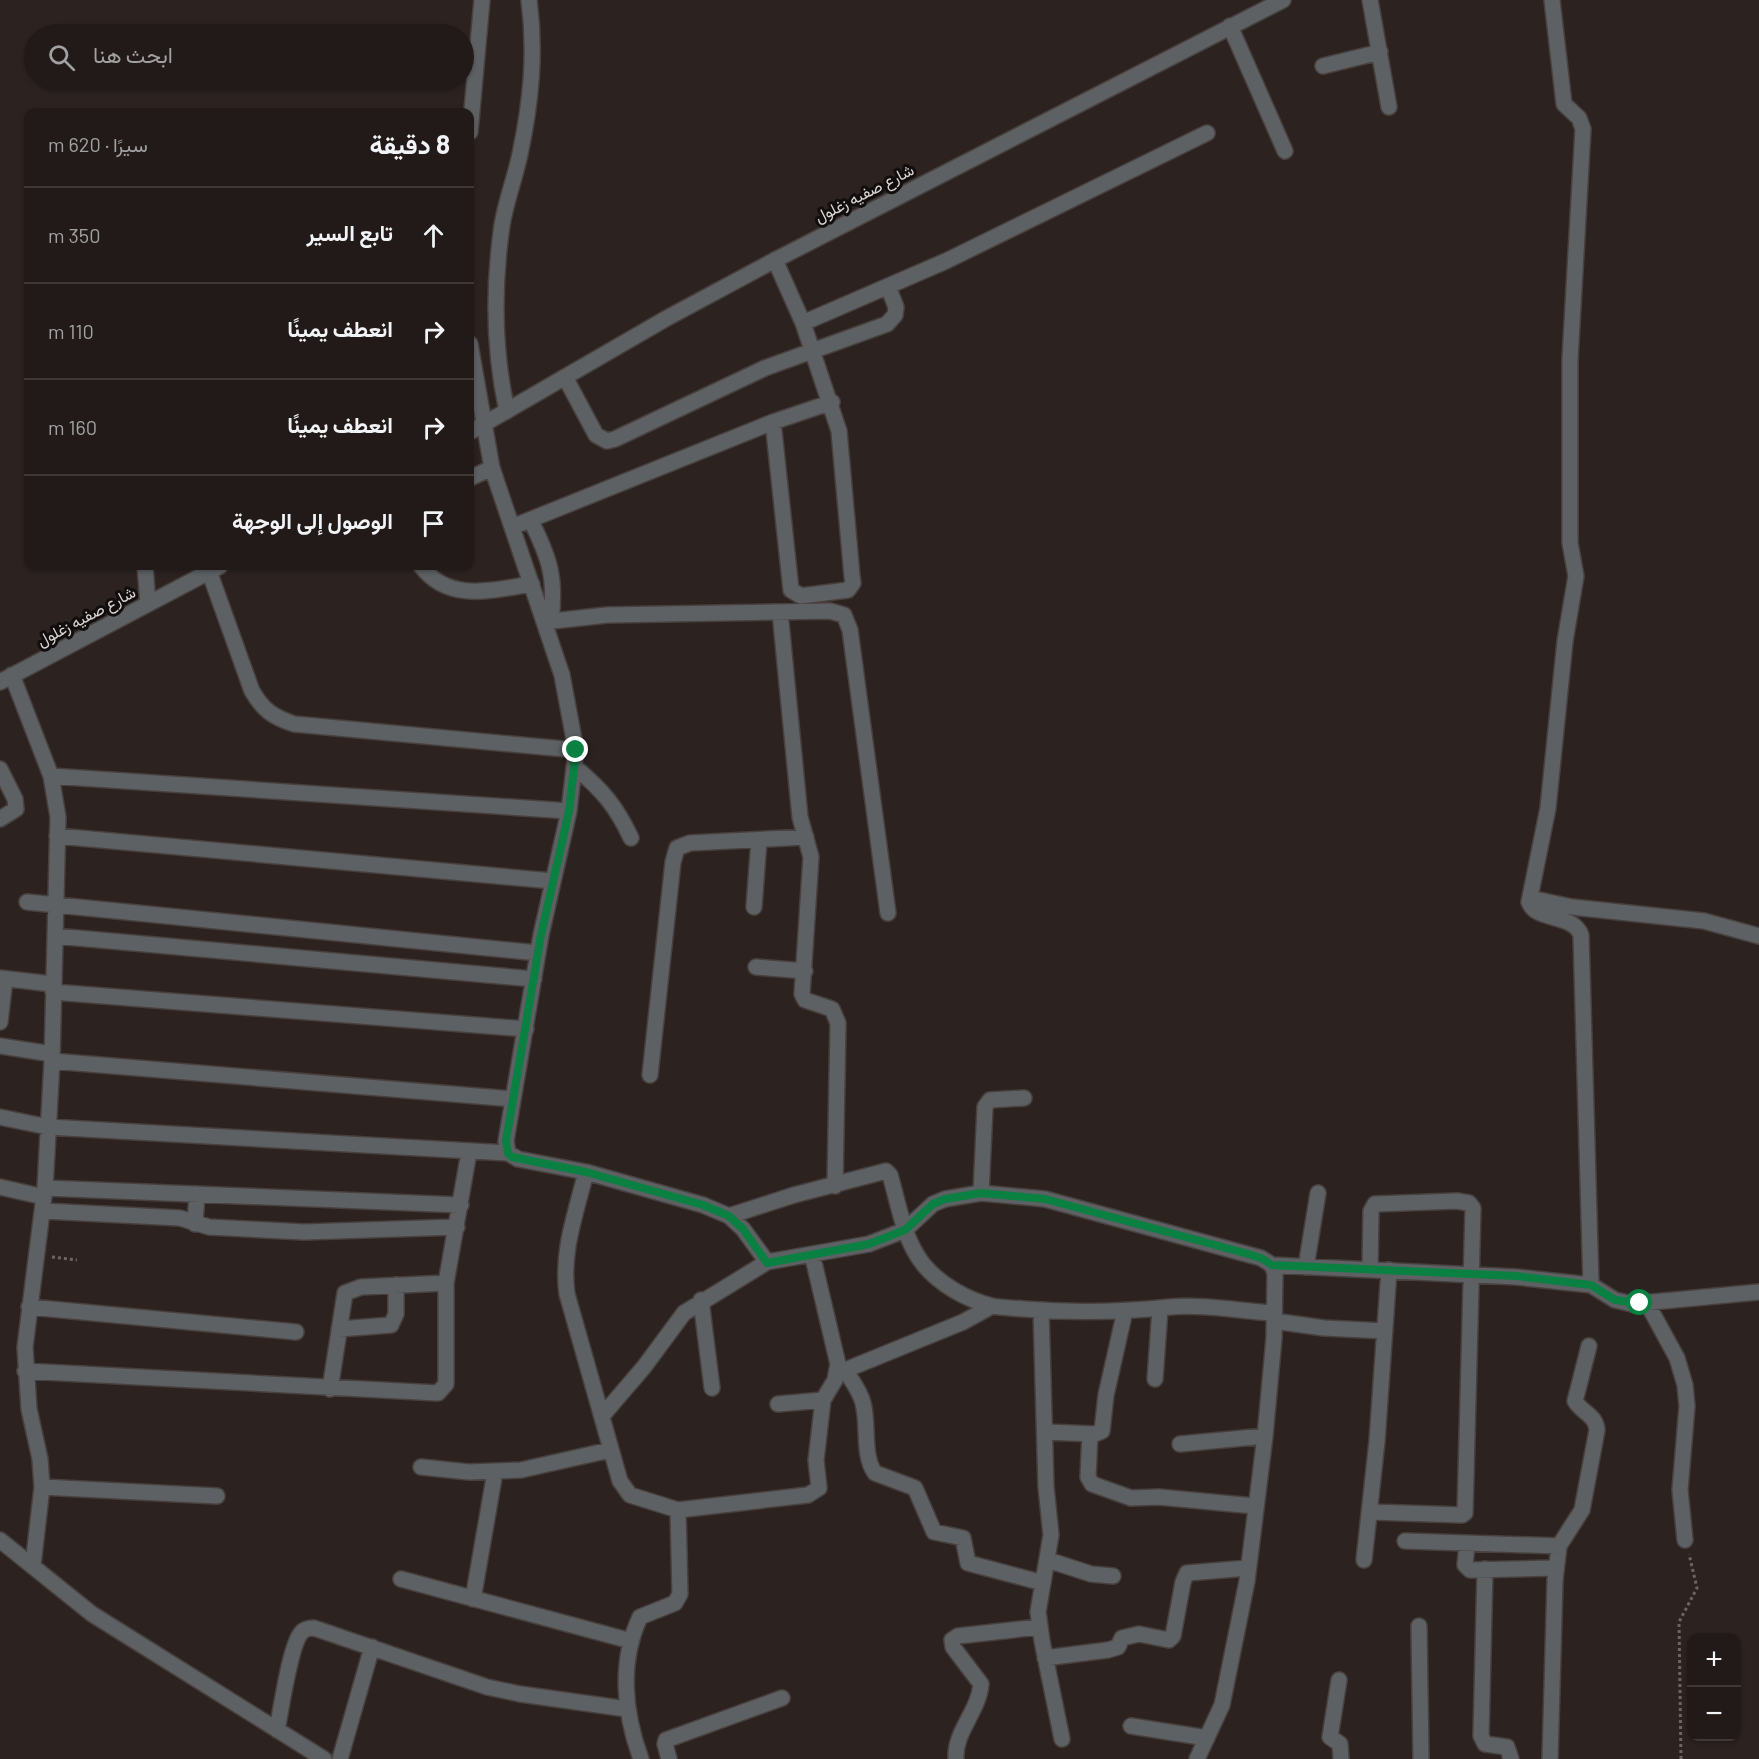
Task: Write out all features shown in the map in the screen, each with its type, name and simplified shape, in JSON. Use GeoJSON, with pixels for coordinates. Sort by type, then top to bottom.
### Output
{"type":"FeatureCollection","features":[{"type":"Feature","properties":{"kind":"street"},"geometry":{"type":"LineString","coordinates":[[474,88],[482,0]]}},
{"type":"Feature","properties":{"kind":"street"},"geometry":{"type":"LineString","coordinates":[[507,411],[499,373],[495,292],[503,222],[533,83],[533,39],[529,0]]}},
{"type":"Feature","properties":{"kind":"street","name":"شارع صفيه زغلول"},"geometry":{"type":"LineString","coordinates":[[474,430],[667,318],[775,260],[1283,0]]}},
{"type":"Feature","properties":{"kind":"street"},"geometry":{"type":"LineString","coordinates":[[1370,0],[1389,107]]}},
{"type":"Feature","properties":{"kind":"street"},"geometry":{"type":"LineString","coordinates":[[1552,0],[1564,104],[1579,118],[1583,129],[1570,359],[1570,543],[1576,576],[1565,641],[1548,808],[1530,904],[1533,909],[1575,925],[1581,935],[1591,1285]]}},
{"type":"Feature","properties":{"kind":"street"},"geometry":{"type":"LineString","coordinates":[[1230,26],[1285,151]]}},
{"type":"Feature","properties":{"kind":"street"},"geometry":{"type":"LineString","coordinates":[[1323,66],[1380,52]]}},
{"type":"Feature","properties":{"kind":"street"},"geometry":{"type":"LineString","coordinates":[[472,108],[474,90]]}},
{"type":"Feature","properties":{"kind":"street"},"geometry":{"type":"LineString","coordinates":[[803,323],[946,261],[1207,133]]}},
{"type":"Feature","properties":{"kind":"street"},"geometry":{"type":"LineString","coordinates":[[773,422],[790,590],[801,596],[844,592],[851,587],[852,576],[843,456],[832,402],[803,323],[775,260]]}},
{"type":"Feature","properties":{"kind":"street"},"geometry":{"type":"LineString","coordinates":[[565,377],[596,435],[607,441],[812,349],[892,320],[896,307],[888,285]]}},
{"type":"Feature","properties":{"kind":"street"},"geometry":{"type":"LineString","coordinates":[[474,367],[492,468],[532,584],[548,622],[562,675],[576,750],[576,768],[569,811],[538,953],[513,1099],[506,1141],[508,1153]]}},
{"type":"Feature","properties":{"kind":"street"},"geometry":{"type":"LineString","coordinates":[[512,527],[773,422],[832,402]]}},
{"type":"Feature","properties":{"kind":"street"},"geometry":{"type":"LineString","coordinates":[[474,476],[492,468]]}},
{"type":"Feature","properties":{"kind":"street"},"geometry":{"type":"LineString","coordinates":[[531,521],[553,570],[554,597],[548,622]]}},
{"type":"Feature","properties":{"kind":"street"},"geometry":{"type":"LineString","coordinates":[[145,570],[148,604]]}},
{"type":"Feature","properties":{"kind":"street","name":"شارع صفيه زغلول"},"geometry":{"type":"LineString","coordinates":[[6,678],[211,570]]}},
{"type":"Feature","properties":{"kind":"street"},"geometry":{"type":"LineString","coordinates":[[216,570],[252,691],[263,709],[275,718],[294,724],[576,750]]}},
{"type":"Feature","properties":{"kind":"street"},"geometry":{"type":"LineString","coordinates":[[425,570],[436,582],[450,590],[483,592],[532,584]]}},
{"type":"Feature","properties":{"kind":"street"},"geometry":{"type":"LineString","coordinates":[[548,622],[607,615],[837,611],[844,615],[847,622],[888,913]]}},
{"type":"Feature","properties":{"kind":"street"},"geometry":{"type":"LineString","coordinates":[[780,612],[800,817],[811,856],[803,998],[832,1009],[838,1023],[835,1186]]}},
{"type":"Feature","properties":{"kind":"street"},"geometry":{"type":"LineString","coordinates":[[6,678],[51,776],[57,802],[52,1057],[44,1199],[39,1255],[29,1307],[25,1371],[42,1486],[33,1565]]}},
{"type":"Feature","properties":{"kind":"street"},"geometry":{"type":"LineString","coordinates":[[576,768],[604,792],[616,808],[631,838]]}},
{"type":"Feature","properties":{"kind":"street"},"geometry":{"type":"LineString","coordinates":[[0,769],[15,800],[16,809],[0,819]]}},
{"type":"Feature","properties":{"kind":"street"},"geometry":{"type":"LineString","coordinates":[[51,776],[569,811]]}},
{"type":"Feature","properties":{"kind":"street"},"geometry":{"type":"LineString","coordinates":[[57,836],[553,881]]}},
{"type":"Feature","properties":{"kind":"street"},"geometry":{"type":"LineString","coordinates":[[650,1075],[677,848],[690,843],[806,837]]}},
{"type":"Feature","properties":{"kind":"street"},"geometry":{"type":"LineString","coordinates":[[754,907],[759,840]]}},
{"type":"Feature","properties":{"kind":"street"},"geometry":{"type":"LineString","coordinates":[[1530,898],[1572,908],[1704,921],[1759,936]]}},
{"type":"Feature","properties":{"kind":"street"},"geometry":{"type":"LineString","coordinates":[[27,902],[55,907],[538,953]]}},
{"type":"Feature","properties":{"kind":"street"},"geometry":{"type":"LineString","coordinates":[[55,936],[534,980]]}},
{"type":"Feature","properties":{"kind":"street"},"geometry":{"type":"LineString","coordinates":[[756,967],[805,971]]}},
{"type":"Feature","properties":{"kind":"street"},"geometry":{"type":"LineString","coordinates":[[0,1022],[3,979],[52,988],[526,1029]]}},
{"type":"Feature","properties":{"kind":"street"},"geometry":{"type":"LineString","coordinates":[[0,1046],[52,1057],[513,1099]]}},
{"type":"Feature","properties":{"kind":"street"},"geometry":{"type":"LineString","coordinates":[[981,1193],[985,1107],[990,1100],[1024,1098]]}},
{"type":"Feature","properties":{"kind":"street"},"geometry":{"type":"LineString","coordinates":[[0,1117],[48,1127],[508,1153],[518,1159],[586,1172],[703,1205],[729,1216],[743,1229],[767,1263]]}},
{"type":"Feature","properties":{"kind":"street"},"geometry":{"type":"LineString","coordinates":[[25,1371],[438,1393],[444,1389],[446,1283],[470,1152]]}},
{"type":"Feature","properties":{"kind":"street"},"geometry":{"type":"LineString","coordinates":[[586,1172],[566,1247],[564,1272],[567,1294],[610,1450],[621,1481],[630,1495],[678,1510],[815,1493],[819,1488],[816,1460],[823,1400],[841,1372],[963,1322],[992,1306]]}},
{"type":"Feature","properties":{"kind":"street"},"geometry":{"type":"LineString","coordinates":[[729,1216],[794,1195],[888,1172],[905,1230],[925,1266],[944,1284],[969,1299],[992,1306],[1041,1310],[1125,1311],[1171,1307],[1274,1317],[1324,1328],[1385,1331]]}},
{"type":"Feature","properties":{"kind":"street"},"geometry":{"type":"LineString","coordinates":[[0,1187],[44,1199],[180,1218],[209,1227],[304,1232],[457,1227]]}},
{"type":"Feature","properties":{"kind":"street"},"geometry":{"type":"LineString","coordinates":[[602,1416],[644,1367],[684,1313],[701,1300],[767,1263],[869,1244],[905,1230],[933,1204],[945,1199],[981,1193],[1014,1194],[1082,1208],[1241,1252],[1261,1258],[1272,1265],[1473,1274],[1591,1285],[1615,1300],[1647,1303],[1759,1292]]}},
{"type":"Feature","properties":{"kind":"street"},"geometry":{"type":"LineString","coordinates":[[1306,1267],[1318,1193]]}},
{"type":"Feature","properties":{"kind":"street"},"geometry":{"type":"LineString","coordinates":[[44,1199],[197,1194],[461,1205]]}},
{"type":"Feature","properties":{"kind":"street"},"geometry":{"type":"LineString","coordinates":[[195,1224],[197,1194]]}},
{"type":"Feature","properties":{"kind":"street"},"geometry":{"type":"LineString","coordinates":[[1370,1269],[1371,1211],[1375,1203],[1457,1201],[1468,1203],[1474,1215],[1465,1513],[1436,1516],[1371,1512]]}},
{"type":"Feature","properties":{"kind":"street"},"geometry":{"type":"LineString","coordinates":[[812,1254],[841,1372],[859,1391],[864,1404],[869,1458],[875,1473],[915,1488],[930,1528],[941,1536],[963,1538],[968,1563],[1043,1582]]}},
{"type":"Feature","properties":{"kind":"street"},"geometry":{"type":"LineString","coordinates":[[1197,1759],[1222,1705],[1236,1643],[1248,1568],[1254,1506],[1265,1436],[1274,1317],[1275,1274],[1272,1265]]}},
{"type":"Feature","properties":{"kind":"street"},"geometry":{"type":"LineString","coordinates":[[1364,1560],[1371,1512],[1389,1270]]}},
{"type":"Feature","properties":{"kind":"street"},"geometry":{"type":"LineString","coordinates":[[330,1389],[345,1293],[362,1287],[446,1283]]}},
{"type":"Feature","properties":{"kind":"street"},"geometry":{"type":"LineString","coordinates":[[339,1329],[391,1324],[396,1314],[396,1285]]}},
{"type":"Feature","properties":{"kind":"street"},"geometry":{"type":"LineString","coordinates":[[701,1300],[712,1388]]}},
{"type":"Feature","properties":{"kind":"street"},"geometry":{"type":"LineString","coordinates":[[1647,1303],[1677,1358],[1685,1385],[1687,1406],[1680,1496],[1685,1540]]}},
{"type":"Feature","properties":{"kind":"street"},"geometry":{"type":"LineString","coordinates":[[29,1307],[296,1332]]}},
{"type":"Feature","properties":{"kind":"street"},"geometry":{"type":"LineString","coordinates":[[1155,1379],[1160,1309]]}},
{"type":"Feature","properties":{"kind":"street"},"geometry":{"type":"LineString","coordinates":[[1041,1310],[1046,1486],[1051,1535],[1038,1612],[1039,1627],[1062,1739]]}},
{"type":"Feature","properties":{"kind":"street"},"geometry":{"type":"LineString","coordinates":[[1046,1432],[1090,1434],[1100,1432],[1103,1428],[1106,1395],[1125,1311]]}},
{"type":"Feature","properties":{"kind":"street"},"geometry":{"type":"LineString","coordinates":[[1550,1759],[1556,1568],[1560,1546],[1582,1510],[1598,1430],[1593,1418],[1579,1408],[1575,1401],[1589,1346]]}},
{"type":"Feature","properties":{"kind":"street"},"geometry":{"type":"LineString","coordinates":[[778,1404],[823,1400]]}},
{"type":"Feature","properties":{"kind":"street"},"geometry":{"type":"LineString","coordinates":[[1090,1434],[1088,1477],[1092,1484],[1131,1498],[1159,1497],[1254,1506]]}},
{"type":"Feature","properties":{"kind":"street"},"geometry":{"type":"LineString","coordinates":[[1180,1444],[1265,1436]]}},
{"type":"Feature","properties":{"kind":"street"},"geometry":{"type":"LineString","coordinates":[[421,1467],[495,1472],[529,1469],[610,1450]]}},
{"type":"Feature","properties":{"kind":"street"},"geometry":{"type":"LineString","coordinates":[[473,1599],[495,1472]]}},
{"type":"Feature","properties":{"kind":"street"},"geometry":{"type":"LineString","coordinates":[[42,1486],[218,1496]]}},
{"type":"Feature","properties":{"kind":"street"},"geometry":{"type":"LineString","coordinates":[[640,1759],[627,1709],[626,1686],[631,1641],[640,1617],[675,1603],[680,1593],[678,1510]]}},
{"type":"Feature","properties":{"kind":"street"},"geometry":{"type":"LineString","coordinates":[[0,1540],[92,1614],[324,1759]]}},
{"type":"Feature","properties":{"kind":"street"},"geometry":{"type":"LineString","coordinates":[[1405,1541],[1560,1546]]}},
{"type":"Feature","properties":{"kind":"street"},"geometry":{"type":"LineString","coordinates":[[1467,1544],[1466,1568],[1556,1568]]}},
{"type":"Feature","properties":{"kind":"street"},"geometry":{"type":"LineString","coordinates":[[1047,1560],[1091,1574],[1113,1576]]}},
{"type":"Feature","properties":{"kind":"street"},"geometry":{"type":"LineString","coordinates":[[1045,1658],[1108,1650],[1118,1647],[1122,1638],[1139,1635],[1169,1640],[1173,1636],[1183,1582],[1187,1573],[1248,1568]]}},
{"type":"Feature","properties":{"kind":"street"},"geometry":{"type":"LineString","coordinates":[[1485,1569],[1481,1736],[1485,1744],[1508,1747],[1511,1759]]}},
{"type":"Feature","properties":{"kind":"street"},"geometry":{"type":"LineString","coordinates":[[401,1579],[631,1641]]}},
{"type":"Feature","properties":{"kind":"street"},"geometry":{"type":"LineString","coordinates":[[1419,1626],[1421,1759]]}},
{"type":"Feature","properties":{"kind":"street"},"geometry":{"type":"LineString","coordinates":[[956,1759],[957,1745],[979,1696],[981,1684],[953,1647],[952,1640],[958,1636],[1039,1627]]}},
{"type":"Feature","properties":{"kind":"street"},"geometry":{"type":"LineString","coordinates":[[277,1730],[295,1647],[301,1632],[314,1628],[487,1687],[627,1709]]}},
{"type":"Feature","properties":{"kind":"street"},"geometry":{"type":"LineString","coordinates":[[340,1759],[372,1647]]}},
{"type":"Feature","properties":{"kind":"street"},"geometry":{"type":"LineString","coordinates":[[1339,1680],[1330,1737],[1340,1744],[1341,1759]]}},
{"type":"Feature","properties":{"kind":"street"},"geometry":{"type":"LineString","coordinates":[[669,1759],[664,1744],[666,1740],[782,1698]]}},
{"type":"Feature","properties":{"kind":"street"},"geometry":{"type":"LineString","coordinates":[[1131,1726],[1207,1738]]}},
{"type":"Feature","properties":{"kind":"path"},"geometry":{"type":"LineString","coordinates":[[39,1255],[76,1260]]}},
{"type":"Feature","properties":{"kind":"path"},"geometry":{"type":"LineString","coordinates":[[1681,1759],[1679,1622],[1697,1588],[1685,1540]]}},
{"type":"Feature","properties":{"kind":"route"},"geometry":{"type":"LineString","coordinates":[[576,750],[576,768],[569,811],[541,935],[506,1141],[506,1148],[512,1157],[586,1172],[703,1205],[729,1216],[743,1229],[767,1263],[885,1239],[905,1230],[926,1209],[945,1199],[981,1193],[1014,1194],[1082,1208],[1261,1258],[1272,1265],[1516,1276],[1591,1285],[1615,1300],[1632,1304],[1640,1303]]}}]}
